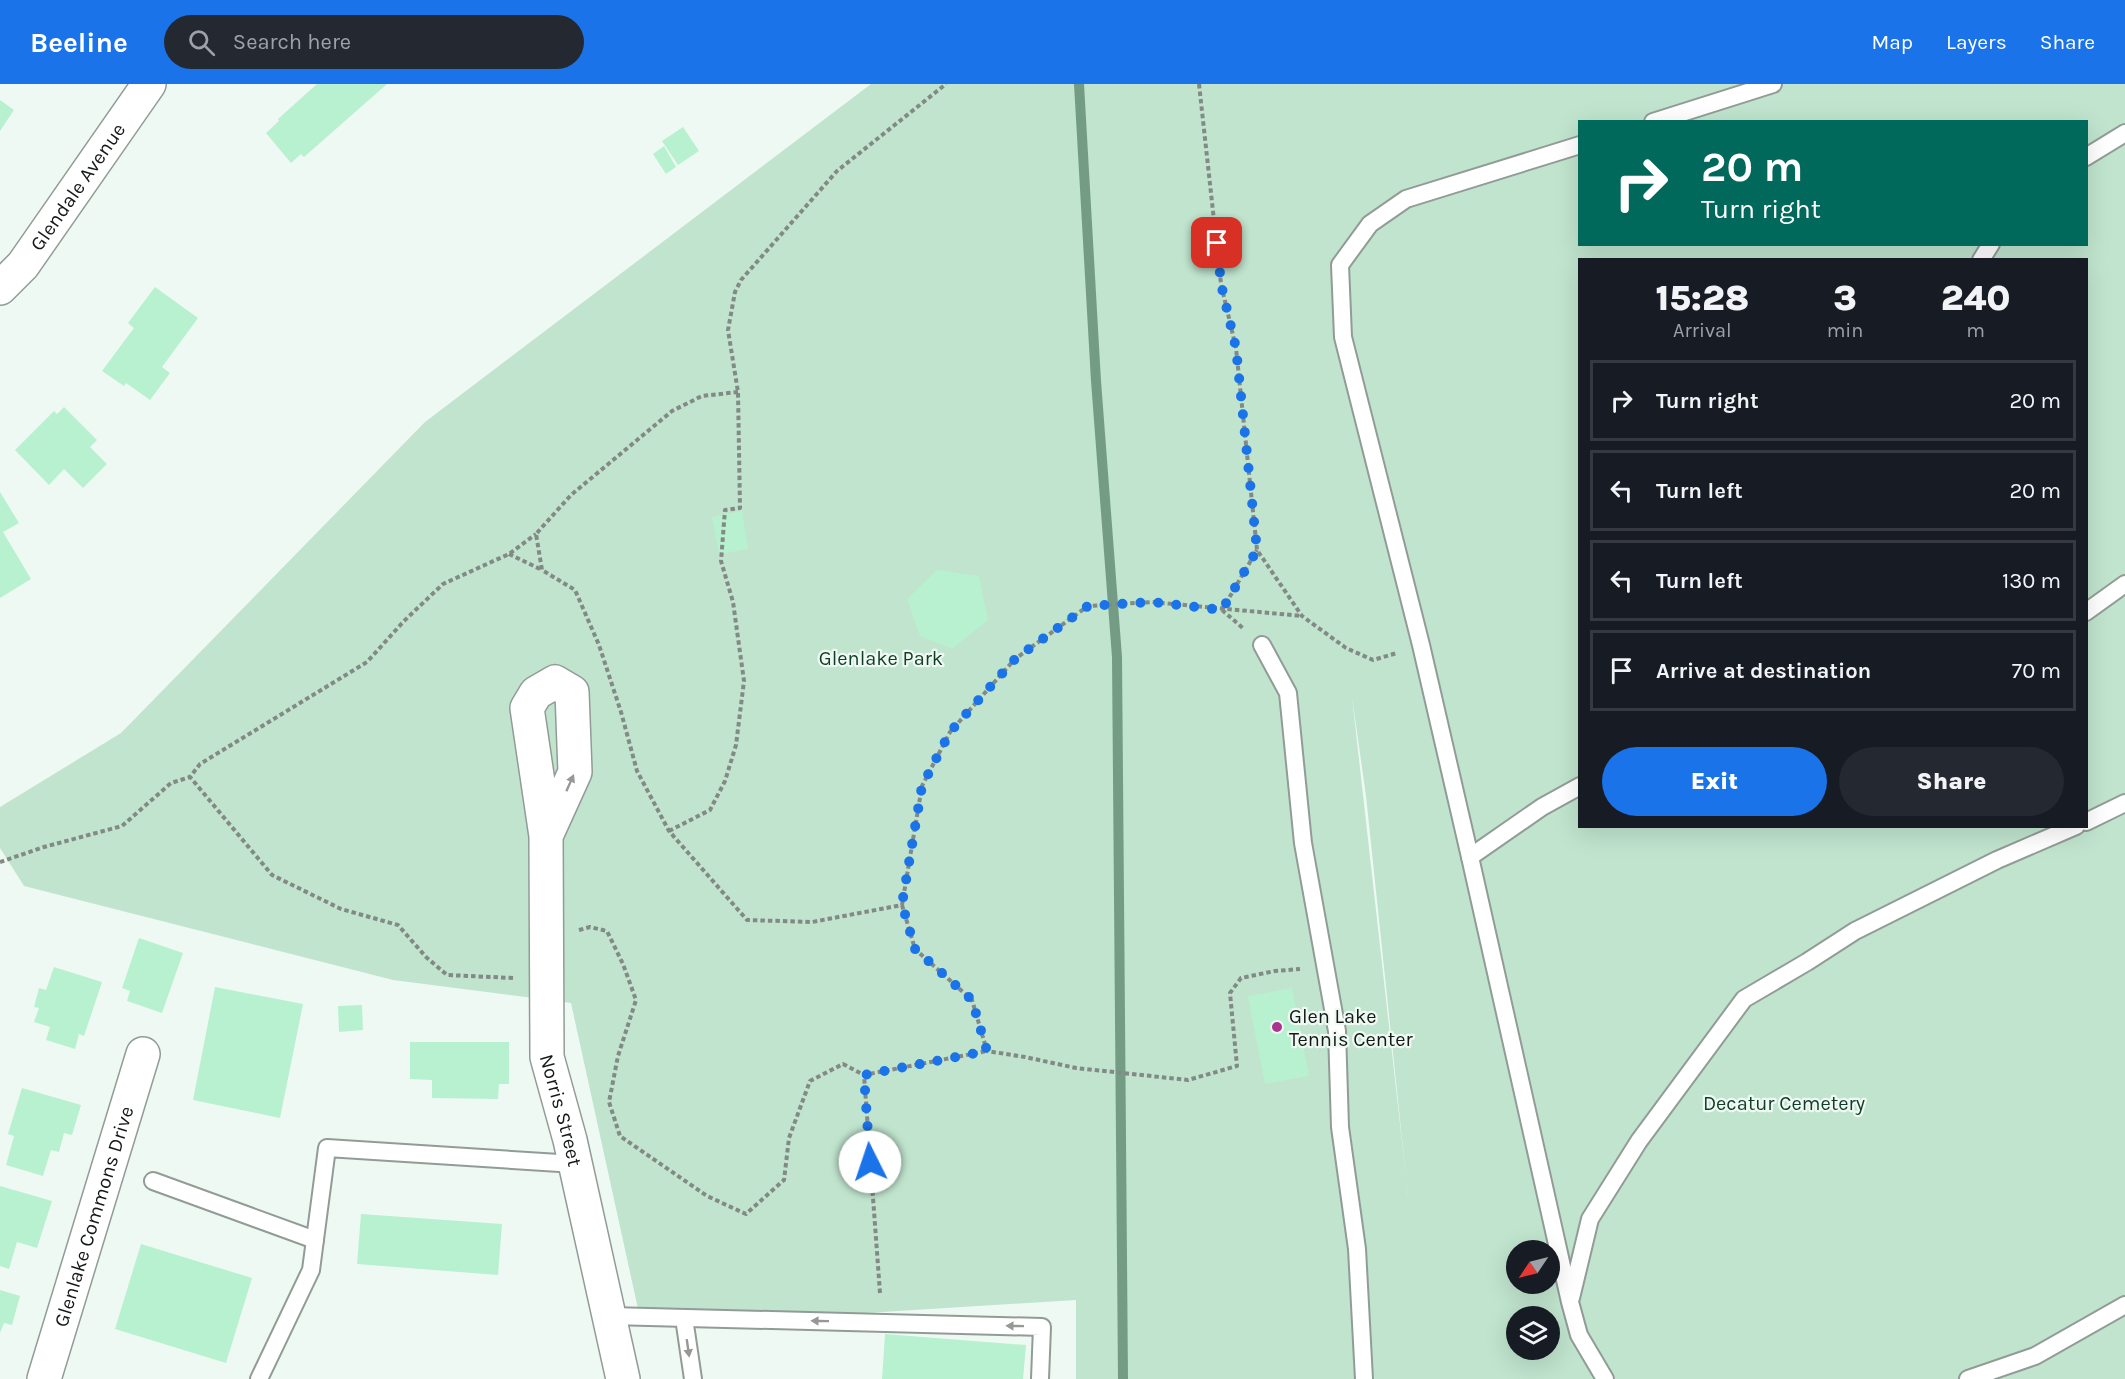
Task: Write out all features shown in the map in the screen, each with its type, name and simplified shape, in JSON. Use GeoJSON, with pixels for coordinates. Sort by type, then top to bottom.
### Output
{"type":"FeatureCollection","features":[{"type":"Feature","properties":{"kind":"street","name":"Glendale Avenue"},"geometry":{"type":"LineString","coordinates":[[0,288],[23,265],[149,84]]}},
{"type":"Feature","properties":{"kind":"street","name":"Norris Street"},"geometry":{"type":"LineString","coordinates":[[546,836],[547,1057],[575,1164],[623,1379]]}},
{"type":"Feature","properties":{"kind":"street","name":"Glenlake Commons Drive"},"geometry":{"type":"LineString","coordinates":[[44,1379],[143,1054]]}},
{"type":"Feature","properties":{"kind":"lane"},"geometry":{"type":"LineString","coordinates":[[1659,120],[1773,84]]}},
{"type":"Feature","properties":{"kind":"lane"},"geometry":{"type":"LineString","coordinates":[[2088,156],[2125,133]]}},
{"type":"Feature","properties":{"kind":"lane"},"geometry":{"type":"LineString","coordinates":[[1578,146],[1406,199],[1370,224],[1340,265],[1343,337],[1421,645],[1570,1302],[1579,1335],[1605,1379]]}},
{"type":"Feature","properties":{"kind":"lane"},"geometry":{"type":"LineString","coordinates":[[2088,611],[2125,584]]}},
{"type":"Feature","properties":{"kind":"lane"},"geometry":{"type":"LineString","coordinates":[[1262,645],[1288,693],[1303,843],[1337,1031],[1340,1127],[1357,1249],[1364,1379]]}},
{"type":"Feature","properties":{"kind":"lane"},"geometry":{"type":"LineString","coordinates":[[1470,857],[1542,807],[1578,787]]}},
{"type":"Feature","properties":{"kind":"lane"},"geometry":{"type":"LineString","coordinates":[[2088,821],[2125,803]]}},
{"type":"Feature","properties":{"kind":"lane"},"geometry":{"type":"LineString","coordinates":[[1570,1302],[1590,1218],[1639,1142],[1744,999],[1855,931],[1996,860],[2071,828]]}},
{"type":"Feature","properties":{"kind":"lane"},"geometry":{"type":"LineString","coordinates":[[259,1379],[311,1270],[327,1148],[575,1164]]}},
{"type":"Feature","properties":{"kind":"lane"},"geometry":{"type":"LineString","coordinates":[[153,1181],[315,1240]]}},
{"type":"Feature","properties":{"kind":"lane"},"geometry":{"type":"LineString","coordinates":[[1968,1379],[2035,1356],[2125,1305]]}},
{"type":"Feature","properties":{"kind":"lane"},"geometry":{"type":"LineString","coordinates":[[610,1316],[1042,1327],[1040,1379]]}},
{"type":"Feature","properties":{"kind":"lane"},"geometry":{"type":"LineString","coordinates":[[684,1318],[693,1379]]}},
{"type":"Feature","properties":{"kind":"path"},"geometry":{"type":"LineString","coordinates":[[669,831],[710,810],[725,781],[736,746],[744,681],[733,602],[720,561],[725,510],[740,508],[738,392],[728,330],[735,292],[741,279],[837,171],[946,84]]}},
{"type":"Feature","properties":{"kind":"path"},"geometry":{"type":"LineString","coordinates":[[1199,84],[1221,284],[1236,348],[1257,550],[1302,616],[1346,648],[1373,660],[1421,645]]}},
{"type":"Feature","properties":{"kind":"path"},"geometry":{"type":"LineString","coordinates":[[0,862],[122,826],[171,783],[190,777],[200,764],[367,662],[404,621],[443,584],[509,554],[536,534],[572,495],[672,411],[702,396],[738,392]]}},
{"type":"Feature","properties":{"kind":"path"},"geometry":{"type":"LineString","coordinates":[[536,534],[542,570]]}},
{"type":"Feature","properties":{"kind":"path"},"geometry":{"type":"LineString","coordinates":[[1222,610],[1257,550]]}},
{"type":"Feature","properties":{"kind":"path"},"geometry":{"type":"LineString","coordinates":[[509,554],[575,590],[599,645],[637,771],[669,831],[747,920],[812,922],[902,904]]}},
{"type":"Feature","properties":{"kind":"path"},"geometry":{"type":"LineString","coordinates":[[987,1051],[972,1000],[915,949],[902,904],[922,786],[950,732],[1015,659],[1088,606],[1152,602],[1302,616]]}},
{"type":"Feature","properties":{"kind":"path"},"geometry":{"type":"LineString","coordinates":[[190,777],[272,875],[340,909],[398,925],[426,957],[447,975],[547,979]]}},
{"type":"Feature","properties":{"kind":"path"},"geometry":{"type":"LineString","coordinates":[[546,941],[590,927],[607,931],[623,964],[636,1000],[618,1056],[609,1102],[620,1136],[707,1196],[746,1214],[784,1180],[789,1138],[810,1082],[843,1064],[864,1075],[987,1051],[1099,1071],[1188,1080],[1237,1066],[1230,993],[1241,978],[1277,971],[1325,967]]}},
{"type":"Feature","properties":{"kind":"path"},"geometry":{"type":"LineString","coordinates":[[864,1075],[880,1293]]}},
{"type":"Feature","properties":{"kind":"green space","name":"Glenlake Park"},"geometry":{"type":"Polygon","coordinates":[[[871,84],[2125,84],[2125,1379],[1076,1379],[1076,1300],[642,1327],[571,1003],[393,980],[24,886],[0,848],[0,807],[121,733],[425,422],[871,84]],[[1352,697],[1406,1181],[1366,796],[1352,697]]]}},
{"type":"Feature","properties":{"kind":"building"},"geometry":{"type":"Polygon","coordinates":[[[317,84],[387,84],[304,157],[301,154],[291,163],[266,133],[317,84]]]}},
{"type":"Feature","properties":{"kind":"building"},"geometry":{"type":"Polygon","coordinates":[[[0,100],[14,110],[0,131],[0,100]]]}},
{"type":"Feature","properties":{"kind":"building"},"geometry":{"type":"Polygon","coordinates":[[[683,127],[699,151],[678,165],[662,141],[683,127]]]}},
{"type":"Feature","properties":{"kind":"building"},"geometry":{"type":"Polygon","coordinates":[[[664,146],[676,167],[666,174],[653,154],[664,146]]]}},
{"type":"Feature","properties":{"kind":"building"},"geometry":{"type":"Polygon","coordinates":[[[155,287],[198,318],[162,367],[170,373],[150,400],[126,383],[124,386],[102,371],[134,328],[128,323],[155,287]]]}},
{"type":"Feature","properties":{"kind":"building"},"geometry":{"type":"Polygon","coordinates":[[[64,407],[97,440],[90,447],[107,464],[83,488],[64,469],[49,485],[15,450],[54,411],[57,414],[64,407]]]}},
{"type":"Feature","properties":{"kind":"building"},"geometry":{"type":"Polygon","coordinates":[[[0,492],[19,523],[3,532],[31,579],[0,598],[0,492]]]}},
{"type":"Feature","properties":{"kind":"building"},"geometry":{"type":"Polygon","coordinates":[[[742,511],[748,549],[719,554],[712,517],[742,511]]]}},
{"type":"Feature","properties":{"kind":"building"},"geometry":{"type":"Polygon","coordinates":[[[937,570],[979,576],[988,620],[952,649],[920,636],[907,599],[937,570]]]}},
{"type":"Feature","properties":{"kind":"building"},"geometry":{"type":"Polygon","coordinates":[[[139,938],[183,953],[162,1013],[127,1001],[130,991],[122,988],[139,938]]]}},
{"type":"Feature","properties":{"kind":"building"},"geometry":{"type":"Polygon","coordinates":[[[54,967],[102,982],[84,1036],[79,1034],[75,1049],[46,1040],[50,1027],[34,1022],[39,1008],[34,1007],[39,988],[46,990],[54,967]]]}},
{"type":"Feature","properties":{"kind":"building"},"geometry":{"type":"Polygon","coordinates":[[[215,987],[303,1004],[280,1118],[193,1100],[215,987]]]}},
{"type":"Feature","properties":{"kind":"building","name":"Glen Lake Tennis Center"},"geometry":{"type":"Polygon","coordinates":[[[1292,988],[1309,1076],[1265,1084],[1248,996],[1292,988]]]}},
{"type":"Feature","properties":{"kind":"building"},"geometry":{"type":"Polygon","coordinates":[[[362,1005],[363,1030],[339,1032],[338,1006],[362,1005]]]}},
{"type":"Feature","properties":{"kind":"building"},"geometry":{"type":"Polygon","coordinates":[[[410,1042],[509,1042],[509,1084],[499,1084],[498,1099],[432,1098],[432,1080],[410,1079],[410,1042]]]}},
{"type":"Feature","properties":{"kind":"building"},"geometry":{"type":"Polygon","coordinates":[[[22,1088],[81,1105],[72,1135],[64,1133],[59,1152],[51,1150],[43,1176],[6,1165],[14,1136],[8,1134],[22,1088]]]}},
{"type":"Feature","properties":{"kind":"building"},"geometry":{"type":"Polygon","coordinates":[[[0,1186],[52,1201],[37,1248],[17,1242],[9,1269],[0,1266],[0,1186]]]}},
{"type":"Feature","properties":{"kind":"building"},"geometry":{"type":"Polygon","coordinates":[[[361,1214],[502,1224],[498,1275],[357,1264],[361,1214]]]}},
{"type":"Feature","properties":{"kind":"building"},"geometry":{"type":"Polygon","coordinates":[[[141,1244],[252,1278],[226,1363],[115,1329],[141,1244]]]}},
{"type":"Feature","properties":{"kind":"building"},"geometry":{"type":"Polygon","coordinates":[[[0,1290],[20,1296],[12,1325],[4,1323],[0,1333],[0,1290]]]}},
{"type":"Feature","properties":{"kind":"building"},"geometry":{"type":"Polygon","coordinates":[[[885,1334],[1026,1345],[1023,1379],[882,1379],[885,1334]]]}},
{"type":"Feature","properties":{"kind":"waterway"},"geometry":{"type":"LineString","coordinates":[[1079,84],[1096,381],[1117,657],[1123,1379]]}},
{"type":"Feature","properties":{"kind":"place","name":"Glen Lake Tennis Center"},"geometry":{"type":"Point","coordinates":[1277,1027]}},
{"type":"Feature","properties":{"kind":"route"},"geometry":{"type":"LineString","coordinates":[[870,1162],[864,1075],[987,1051],[972,1000],[915,949],[902,904],[922,786],[950,732],[1015,659],[1088,606],[1152,602],[1222,610],[1257,550],[1236,348],[1221,284],[1217,243]]}},
{"type":"Feature","properties":{"kind":"park label","name":"Decatur Cemetery"},"geometry":{"type":"Point","coordinates":[1784,1103]}}]}
